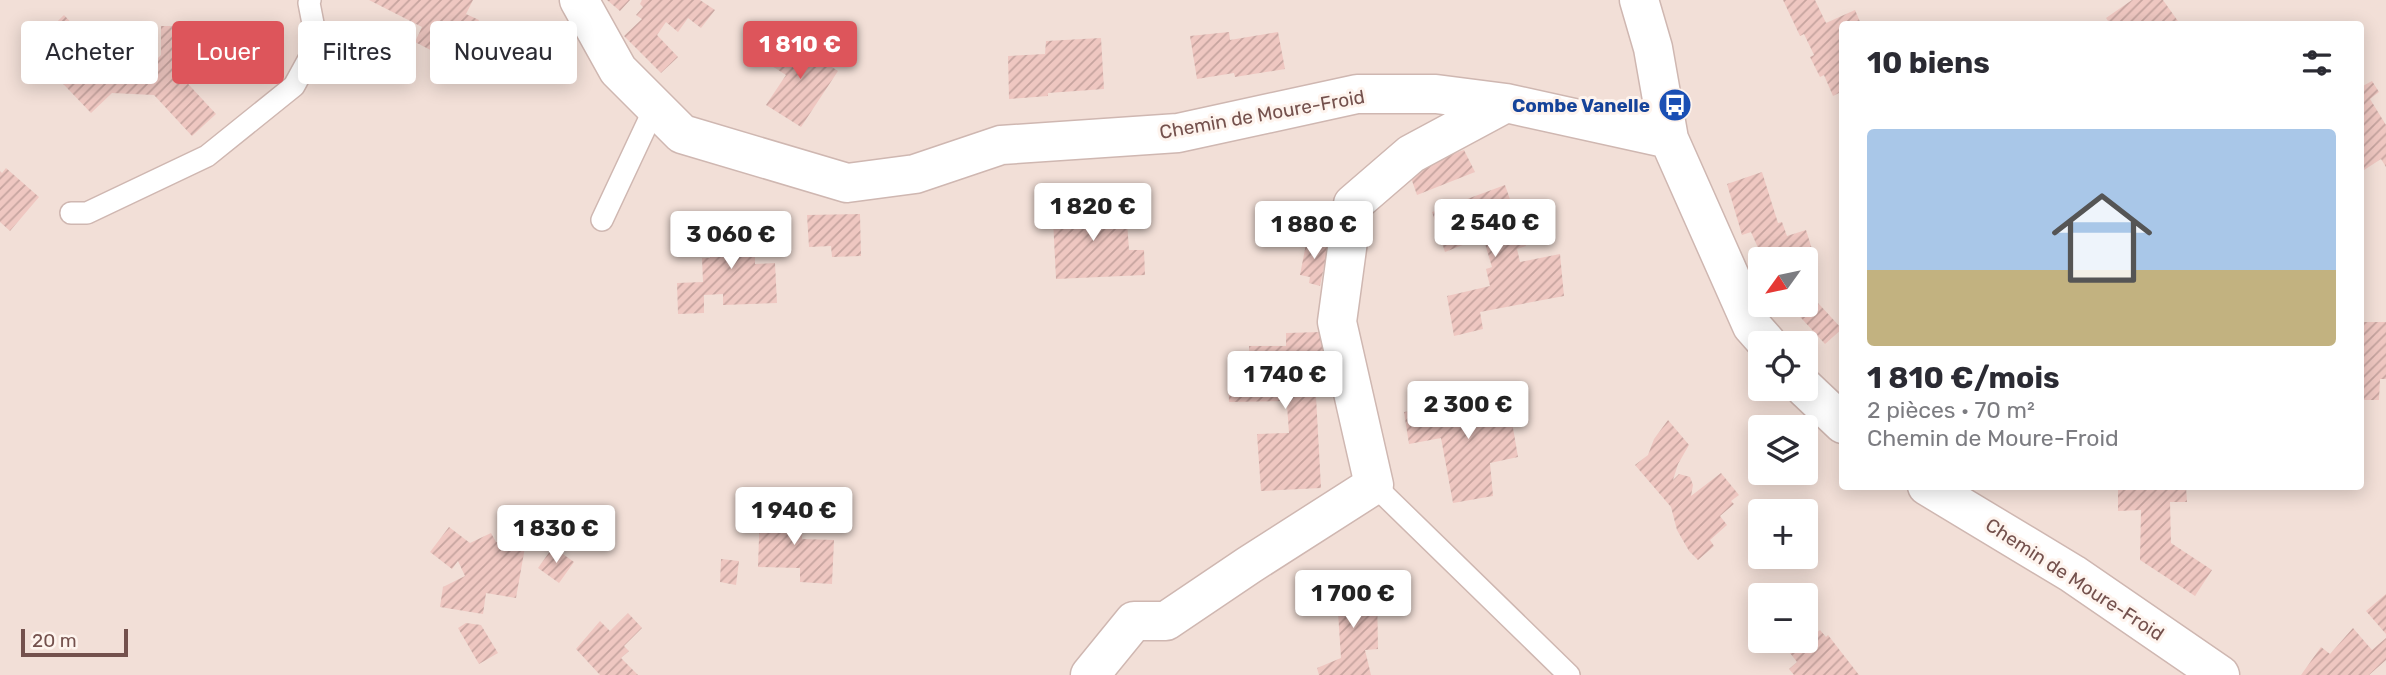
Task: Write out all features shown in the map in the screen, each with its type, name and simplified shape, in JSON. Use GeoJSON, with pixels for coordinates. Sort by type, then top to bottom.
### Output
{"type":"FeatureCollection","features":[{"type":"Feature","properties":{"kind":"street","name":"Chemin de Moure-Froid"},"geometry":{"type":"LineString","coordinates":[[579,0],[618,70],[682,134],[847,183],[915,174],[1001,145],[1178,133],[1357,94],[1436,94],[1506,103],[1669,139]]}},
{"type":"Feature","properties":{"kind":"street"},"geometry":{"type":"LineString","coordinates":[[1639,0],[1653,48],[1669,139],[1756,331]]}},
{"type":"Feature","properties":{"kind":"street"},"geometry":{"type":"LineString","coordinates":[[1090,675],[1134,621],[1166,621],[1374,485],[1337,322],[1353,204],[1411,154],[1506,103]]}},
{"type":"Feature","properties":{"kind":"street"},"geometry":{"type":"LineString","coordinates":[[1818,400],[1839,420]]}},
{"type":"Feature","properties":{"kind":"street","name":"Chemin de Moure-Froid"},"geometry":{"type":"LineString","coordinates":[[1934,490],[2073,574],[2220,675]]}},
{"type":"Feature","properties":{"kind":"lane"},"geometry":{"type":"LineString","coordinates":[[71,213],[87,214],[207,156],[294,86],[317,44],[310,0]]}},
{"type":"Feature","properties":{"kind":"lane"},"geometry":{"type":"LineString","coordinates":[[603,220],[655,107]]}},
{"type":"Feature","properties":{"kind":"lane"},"geometry":{"type":"LineString","coordinates":[[1374,485],[1569,675]]}},
{"type":"Feature","properties":{"kind":"shaded area"},"geometry":{"type":"Polygon","coordinates":[[[0,0],[2386,0],[2386,675],[0,675],[0,0]]]}},
{"type":"Feature","properties":{"kind":"building"},"geometry":{"type":"Polygon","coordinates":[[[369,0],[473,0],[466,14],[479,20],[430,21],[430,50],[416,43],[422,27],[416,21],[410,21],[369,0]]]}},
{"type":"Feature","properties":{"kind":"building"},"geometry":{"type":"Polygon","coordinates":[[[607,0],[630,0],[620,11],[607,0]]]}},
{"type":"Feature","properties":{"kind":"building"},"geometry":{"type":"Polygon","coordinates":[[[642,0],[700,0],[715,10],[701,28],[688,18],[678,32],[666,22],[657,35],[678,57],[661,73],[624,36],[642,19],[636,15],[643,7],[640,4],[642,0]]]}},
{"type":"Feature","properties":{"kind":"building"},"geometry":{"type":"Polygon","coordinates":[[[1783,0],[1815,0],[1826,23],[1855,10],[1860,21],[1839,21],[1839,93],[1833,96],[1824,75],[1820,77],[1810,57],[1814,55],[1804,34],[1800,36],[1783,0]]]}},
{"type":"Feature","properties":{"kind":"building"},"geometry":{"type":"Polygon","coordinates":[[[2132,0],[2163,0],[2178,21],[2108,21],[2106,18],[2132,0]]]}},
{"type":"Feature","properties":{"kind":"building"},"geometry":{"type":"Polygon","coordinates":[[[64,15],[70,21],[58,21],[64,15]]]}},
{"type":"Feature","properties":{"kind":"building"},"geometry":{"type":"Polygon","coordinates":[[[161,26],[172,26],[172,84],[188,84],[216,114],[192,136],[154,95],[112,93],[91,113],[63,84],[158,84],[161,26]]]}},
{"type":"Feature","properties":{"kind":"building"},"geometry":{"type":"Polygon","coordinates":[[[1229,32],[1230,40],[1278,32],[1285,69],[1235,77],[1234,73],[1197,79],[1190,36],[1229,32]]]}},
{"type":"Feature","properties":{"kind":"building"},"geometry":{"type":"Polygon","coordinates":[[[793,34],[810,44],[806,50],[838,71],[801,127],[766,105],[786,75],[772,66],[793,34]]]}},
{"type":"Feature","properties":{"kind":"building"},"geometry":{"type":"Polygon","coordinates":[[[1101,38],[1104,89],[1009,99],[1008,56],[1045,54],[1046,41],[1101,38]]]}},
{"type":"Feature","properties":{"kind":"building"},"geometry":{"type":"Polygon","coordinates":[[[2372,81],[2379,92],[2370,99],[2386,125],[2386,167],[2381,159],[2364,170],[2364,85],[2372,81]]]}},
{"type":"Feature","properties":{"kind":"building"},"geometry":{"type":"Polygon","coordinates":[[[1464,150],[1475,172],[1417,195],[1410,175],[1427,163],[1464,150]]]}},
{"type":"Feature","properties":{"kind":"building"},"geometry":{"type":"Polygon","coordinates":[[[6,168],[39,197],[10,231],[0,222],[0,171],[2,173],[6,168]]]}},
{"type":"Feature","properties":{"kind":"building"},"geometry":{"type":"Polygon","coordinates":[[[1762,172],[1778,223],[1782,222],[1787,236],[1806,230],[1811,247],[1758,247],[1751,232],[1742,235],[1727,184],[1762,172]]]}},
{"type":"Feature","properties":{"kind":"building"},"geometry":{"type":"Polygon","coordinates":[[[1505,185],[1526,246],[1517,249],[1520,262],[1560,254],[1564,296],[1480,312],[1483,329],[1454,336],[1447,296],[1490,286],[1486,269],[1492,267],[1483,237],[1445,252],[1432,212],[1505,185]]]}},
{"type":"Feature","properties":{"kind":"building"},"geometry":{"type":"Polygon","coordinates":[[[1052,199],[1074,199],[1074,210],[1126,207],[1129,250],[1144,250],[1145,275],[1056,279],[1052,199]]]}},
{"type":"Feature","properties":{"kind":"building"},"geometry":{"type":"Polygon","coordinates":[[[860,214],[861,256],[832,257],[831,246],[809,247],[807,215],[860,214]]]}},
{"type":"Feature","properties":{"kind":"building"},"geometry":{"type":"Polygon","coordinates":[[[760,223],[761,248],[755,248],[755,264],[775,263],[777,303],[723,305],[723,294],[704,295],[704,313],[678,314],[677,283],[703,282],[702,258],[710,258],[709,224],[760,223]]]}},
{"type":"Feature","properties":{"kind":"building"},"geometry":{"type":"Polygon","coordinates":[[[1307,239],[1329,243],[1320,286],[1309,283],[1310,277],[1300,275],[1307,239]]]}},
{"type":"Feature","properties":{"kind":"building"},"geometry":{"type":"Polygon","coordinates":[[[1818,303],[1839,326],[1839,332],[1825,344],[1818,336],[1818,331],[1813,331],[1800,317],[1818,317],[1818,303]]]}},
{"type":"Feature","properties":{"kind":"building"},"geometry":{"type":"Polygon","coordinates":[[[2364,322],[2386,322],[2386,379],[2380,379],[2379,400],[2364,400],[2364,322]]]}},
{"type":"Feature","properties":{"kind":"building"},"geometry":{"type":"Polygon","coordinates":[[[1322,332],[1323,352],[1307,352],[1308,378],[1315,378],[1321,488],[1261,491],[1257,434],[1289,433],[1287,405],[1290,405],[1286,404],[1287,401],[1229,402],[1228,373],[1249,372],[1249,346],[1286,346],[1286,333],[1322,332]]]}},
{"type":"Feature","properties":{"kind":"building"},"geometry":{"type":"Polygon","coordinates":[[[1507,393],[1518,457],[1490,463],[1493,496],[1453,503],[1441,438],[1409,444],[1404,412],[1507,393]]]}},
{"type":"Feature","properties":{"kind":"building"},"geometry":{"type":"Polygon","coordinates":[[[1668,420],[1689,445],[1678,464],[1673,480],[1679,474],[1690,477],[1693,485],[1691,496],[1721,473],[1739,495],[1731,501],[1734,504],[1720,516],[1727,525],[1710,540],[1714,546],[1698,560],[1689,551],[1677,530],[1671,507],[1635,465],[1648,455],[1654,439],[1668,420]]]}},
{"type":"Feature","properties":{"kind":"building"},"geometry":{"type":"Polygon","coordinates":[[[2118,490],[2186,490],[2187,502],[2170,502],[2171,543],[2212,570],[2195,596],[2140,560],[2141,510],[2118,511],[2118,490]]]}},
{"type":"Feature","properties":{"kind":"building"},"geometry":{"type":"Polygon","coordinates":[[[760,509],[803,511],[802,539],[834,540],[832,584],[800,582],[800,568],[758,567],[760,509]]]}},
{"type":"Feature","properties":{"kind":"building"},"geometry":{"type":"Polygon","coordinates":[[[449,527],[470,543],[491,533],[496,542],[525,547],[516,598],[486,593],[483,614],[440,607],[443,587],[465,576],[458,561],[452,569],[430,552],[449,527]]]}},
{"type":"Feature","properties":{"kind":"building"},"geometry":{"type":"Polygon","coordinates":[[[553,547],[574,562],[559,583],[538,568],[553,547]]]}},
{"type":"Feature","properties":{"kind":"building"},"geometry":{"type":"Polygon","coordinates":[[[721,559],[739,561],[736,585],[720,582],[721,559]]]}},
{"type":"Feature","properties":{"kind":"building"},"geometry":{"type":"Polygon","coordinates":[[[1377,588],[1378,649],[1365,650],[1371,675],[1319,675],[1317,668],[1341,658],[1338,612],[1326,612],[1325,591],[1377,588]]]}},
{"type":"Feature","properties":{"kind":"building"},"geometry":{"type":"Polygon","coordinates":[[[2386,594],[2386,634],[2366,611],[2386,594]]]}},
{"type":"Feature","properties":{"kind":"building"},"geometry":{"type":"Polygon","coordinates":[[[628,613],[642,628],[624,646],[629,651],[621,658],[638,675],[600,675],[576,649],[600,621],[610,631],[628,613]]]}},
{"type":"Feature","properties":{"kind":"building"},"geometry":{"type":"Polygon","coordinates":[[[466,623],[481,625],[498,653],[479,664],[458,628],[466,623]]]}},
{"type":"Feature","properties":{"kind":"building"},"geometry":{"type":"Polygon","coordinates":[[[2353,628],[2372,650],[2386,638],[2386,660],[2369,675],[2301,675],[2321,647],[2330,654],[2353,628]]]}},
{"type":"Feature","properties":{"kind":"building"},"geometry":{"type":"Polygon","coordinates":[[[1820,630],[1826,637],[1828,635],[1859,675],[1794,675],[1789,669],[1797,662],[1790,653],[1818,653],[1820,630]]]}},
{"type":"Feature","properties":{"kind":"place","name":"Combe Vanelle"},"geometry":{"type":"Point","coordinates":[1675,105]}}]}
